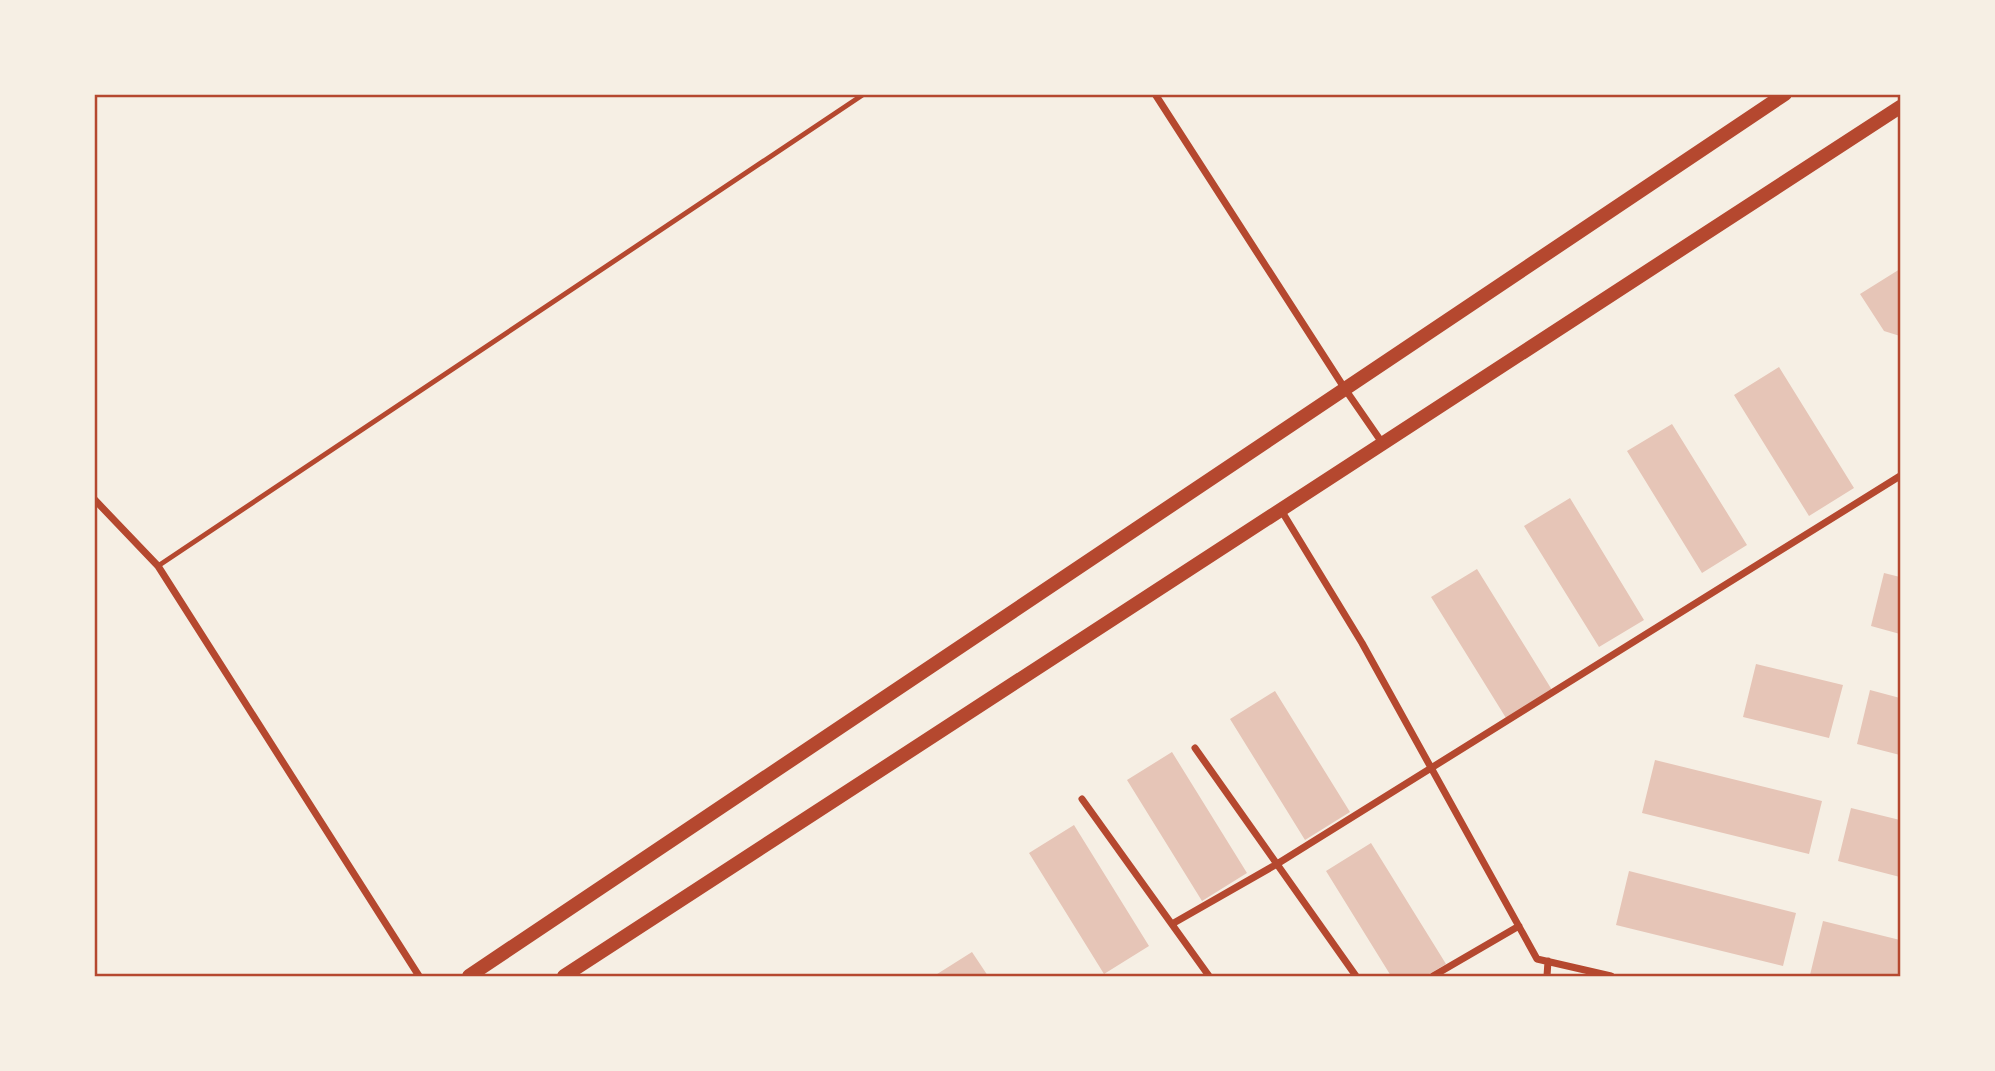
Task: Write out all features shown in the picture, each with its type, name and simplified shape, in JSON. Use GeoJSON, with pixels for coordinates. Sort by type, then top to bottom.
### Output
{"type":"FeatureCollection","features":[{"type":"Feature","properties":{"kind":"main road"},"geometry":{"type":"LineString","coordinates":[[469,976],[1785,94]]}},
{"type":"Feature","properties":{"kind":"main road"},"geometry":{"type":"LineString","coordinates":[[564,976],[1900,107]]}},
{"type":"Feature","properties":{"kind":"street"},"geometry":{"type":"LineString","coordinates":[[1155,94],[1383,444]]}},
{"type":"Feature","properties":{"kind":"street"},"geometry":{"type":"LineString","coordinates":[[1172,925],[1277,864],[1900,476]]}},
{"type":"Feature","properties":{"kind":"street"},"geometry":{"type":"LineString","coordinates":[[94,499],[158,566],[419,976]]}},
{"type":"Feature","properties":{"kind":"street"},"geometry":{"type":"LineString","coordinates":[[1281,510],[1362,643],[1537,959],[1611,976]]}},
{"type":"Feature","properties":{"kind":"street"},"geometry":{"type":"LineString","coordinates":[[1195,748],[1356,976]]}},
{"type":"Feature","properties":{"kind":"street"},"geometry":{"type":"LineString","coordinates":[[1082,799],[1209,976]]}},
{"type":"Feature","properties":{"kind":"street"},"geometry":{"type":"LineString","coordinates":[[1433,976],[1519,926]]}},
{"type":"Feature","properties":{"kind":"street"},"geometry":{"type":"LineString","coordinates":[[1547,976],[1548,961]]}},
{"type":"Feature","properties":{"kind":"lane"},"geometry":{"type":"LineString","coordinates":[[158,566],[864,94]]}},
{"type":"Feature","properties":{"kind":"building"},"geometry":{"type":"Polygon","coordinates":[[[1900,269],[1900,336],[1884,331],[1860,294],[1900,269]]]}},
{"type":"Feature","properties":{"kind":"building"},"geometry":{"type":"Polygon","coordinates":[[[1779,367],[1854,488],[1809,516],[1734,395],[1779,367]]]}},
{"type":"Feature","properties":{"kind":"building"},"geometry":{"type":"Polygon","coordinates":[[[1672,424],[1747,545],[1702,573],[1627,451],[1672,424]]]}},
{"type":"Feature","properties":{"kind":"building"},"geometry":{"type":"Polygon","coordinates":[[[1570,498],[1644,620],[1599,647],[1524,526],[1570,498]]]}},
{"type":"Feature","properties":{"kind":"building"},"geometry":{"type":"Polygon","coordinates":[[[1477,569],[1552,690],[1506,718],[1431,597],[1477,569]]]}},
{"type":"Feature","properties":{"kind":"building"},"geometry":{"type":"Polygon","coordinates":[[[1884,573],[1900,577],[1900,634],[1871,626],[1884,573]]]}},
{"type":"Feature","properties":{"kind":"building"},"geometry":{"type":"Polygon","coordinates":[[[1756,664],[1843,685],[1829,738],[1743,717],[1756,664]]]}},
{"type":"Feature","properties":{"kind":"building"},"geometry":{"type":"Polygon","coordinates":[[[1870,690],[1900,698],[1900,755],[1857,744],[1870,690]]]}},
{"type":"Feature","properties":{"kind":"building"},"geometry":{"type":"Polygon","coordinates":[[[1275,691],[1350,812],[1305,840],[1230,719],[1275,691]]]}},
{"type":"Feature","properties":{"kind":"building"},"geometry":{"type":"Polygon","coordinates":[[[1172,752],[1247,873],[1202,901],[1127,780],[1172,752]]]}},
{"type":"Feature","properties":{"kind":"building"},"geometry":{"type":"Polygon","coordinates":[[[1655,760],[1822,801],[1809,854],[1642,813],[1655,760]]]}},
{"type":"Feature","properties":{"kind":"building"},"geometry":{"type":"Polygon","coordinates":[[[1851,808],[1900,820],[1900,877],[1838,861],[1851,808]]]}},
{"type":"Feature","properties":{"kind":"building"},"geometry":{"type":"Polygon","coordinates":[[[1074,825],[1149,946],[1104,974],[1029,853],[1074,825]]]}},
{"type":"Feature","properties":{"kind":"building"},"geometry":{"type":"Polygon","coordinates":[[[1371,843],[1446,964],[1426,976],[1391,976],[1326,871],[1371,843]]]}},
{"type":"Feature","properties":{"kind":"building"},"geometry":{"type":"Polygon","coordinates":[[[1629,871],[1796,913],[1783,966],[1616,925],[1629,871]]]}},
{"type":"Feature","properties":{"kind":"building"},"geometry":{"type":"Polygon","coordinates":[[[1823,921],[1900,940],[1900,976],[1810,975],[1823,921]]]}},
{"type":"Feature","properties":{"kind":"building"},"geometry":{"type":"Polygon","coordinates":[[[972,952],[988,976],[934,976],[972,952]]]}}]}
